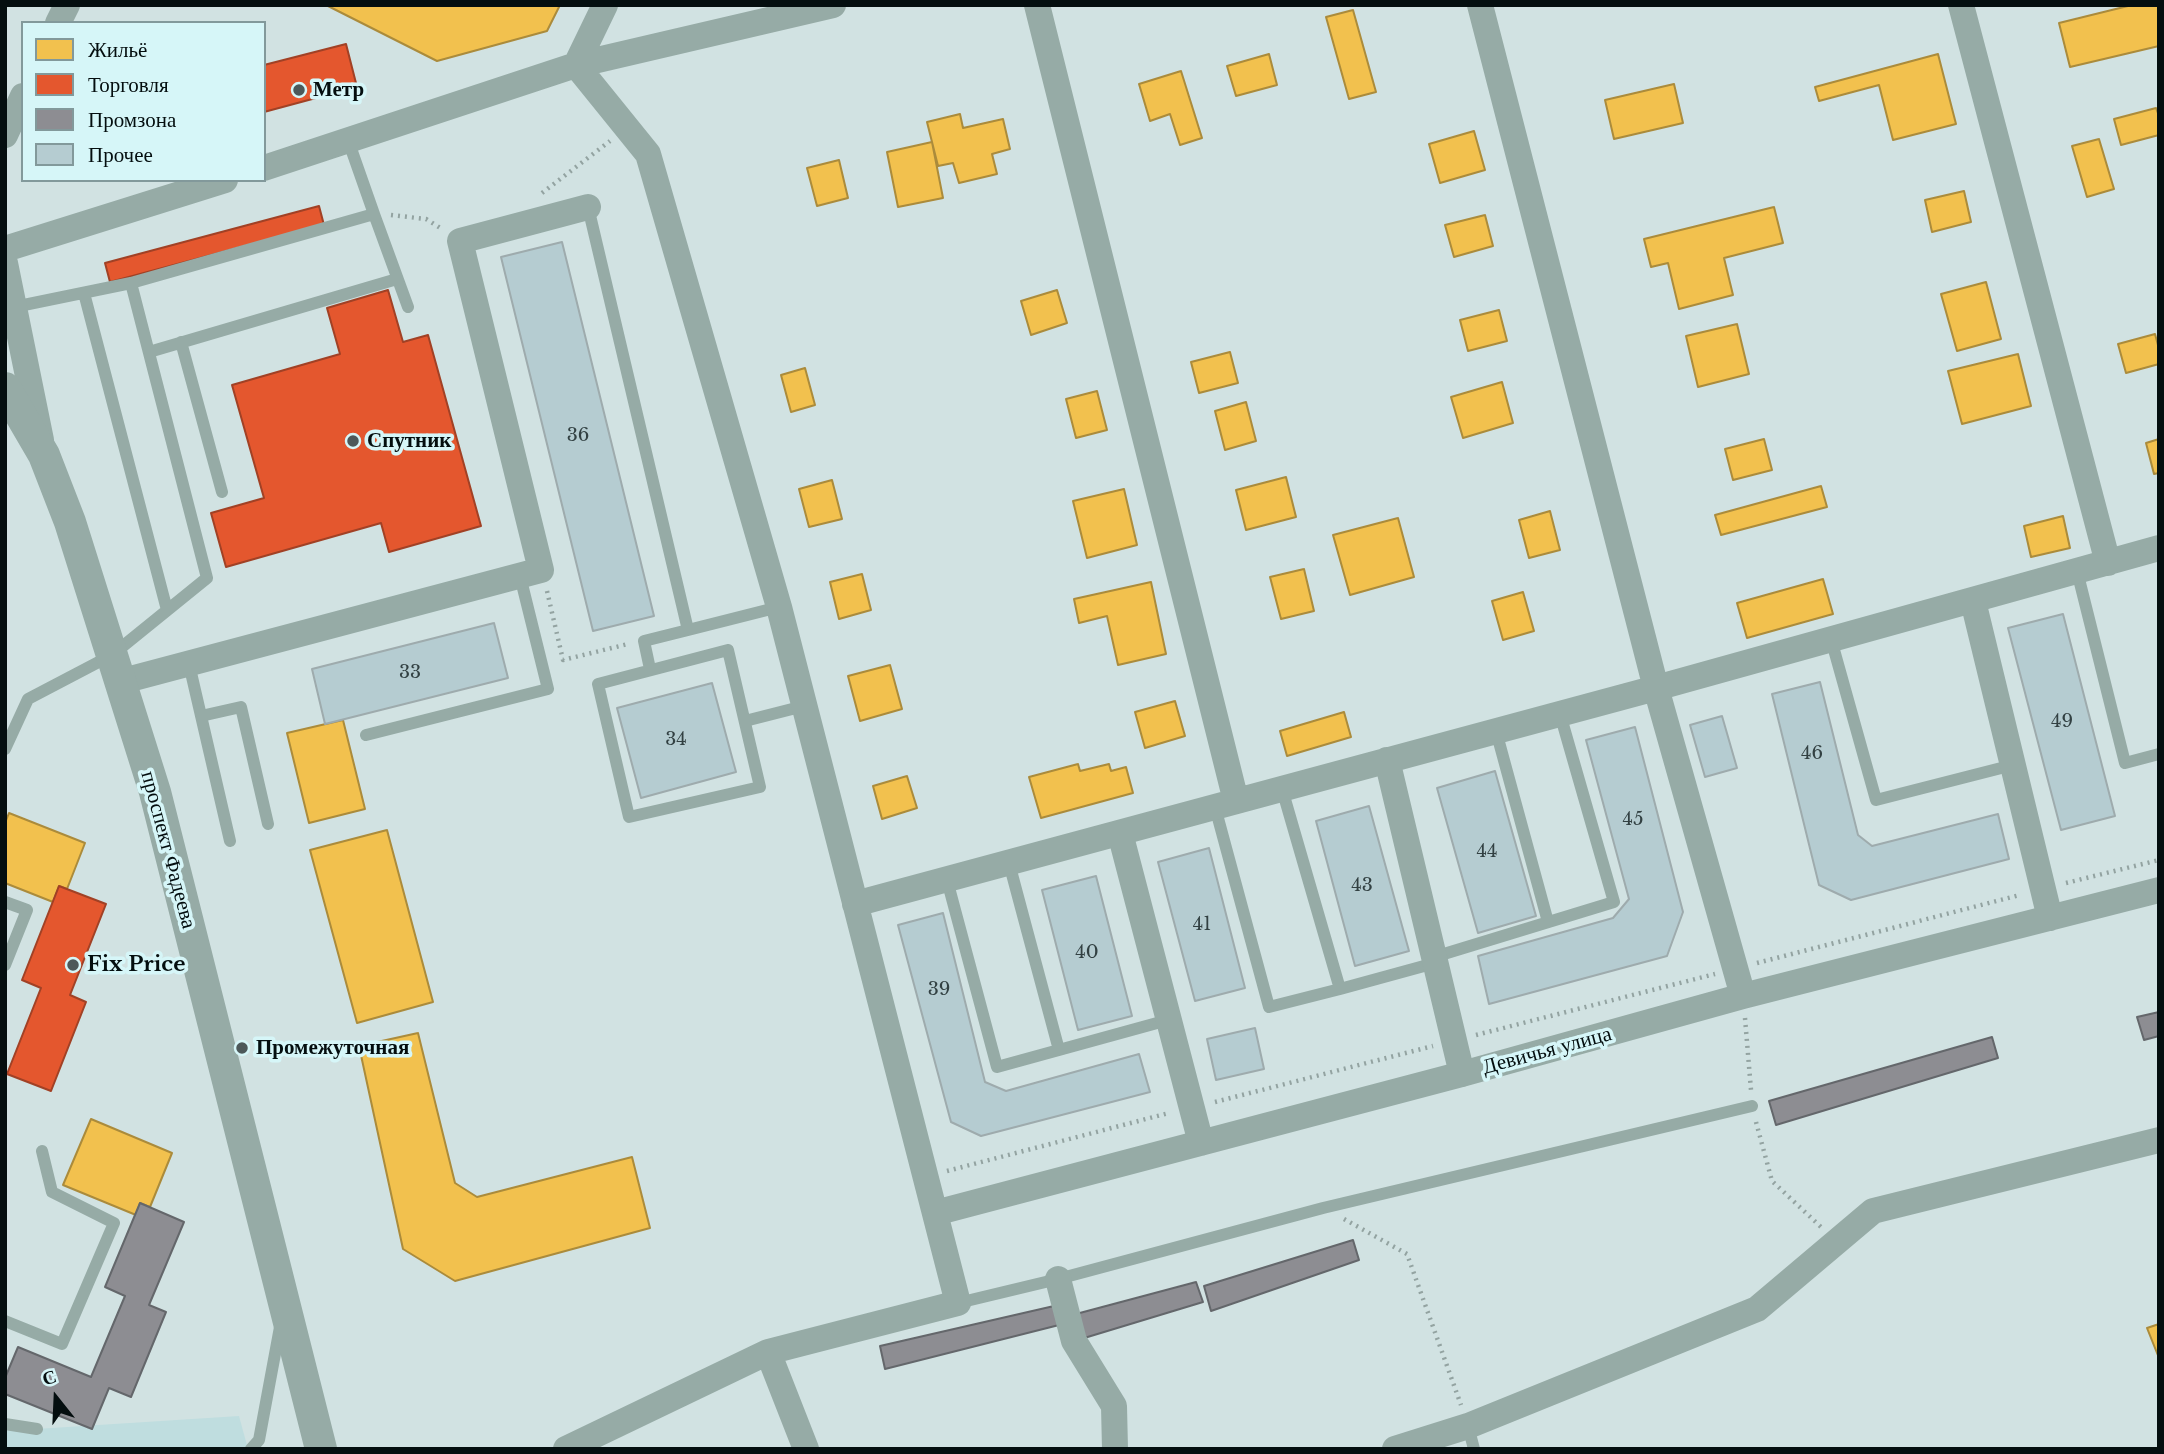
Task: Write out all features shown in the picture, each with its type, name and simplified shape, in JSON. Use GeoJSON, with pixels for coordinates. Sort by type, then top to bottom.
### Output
{"type":"FeatureCollection","features":[{"type":"Feature","properties":{"kind":"street"},"geometry":{"type":"LineString","coordinates":[[59,21],[67,5]]}},
{"type":"Feature","properties":{"kind":"street"},"geometry":{"type":"LineString","coordinates":[[576,65],[605,5]]}},
{"type":"Feature","properties":{"kind":"street"},"geometry":{"type":"LineString","coordinates":[[266,166],[576,65],[833,5]]}},
{"type":"Feature","properties":{"kind":"street"},"geometry":{"type":"LineString","coordinates":[[1037,5],[1225,804]]}},
{"type":"Feature","properties":{"kind":"street"},"geometry":{"type":"LineString","coordinates":[[1480,5],[1656,688],[1743,996]]}},
{"type":"Feature","properties":{"kind":"street"},"geometry":{"type":"LineString","coordinates":[[1961,5],[2108,563]]}},
{"type":"Feature","properties":{"kind":"street"},"geometry":{"type":"LineString","coordinates":[[566,1449],[768,1352],[958,1303],[779,607],[648,154],[576,65]]}},
{"type":"Feature","properties":{"kind":"street"},"geometry":{"type":"LineString","coordinates":[[5,135],[21,100]]}},
{"type":"Feature","properties":{"kind":"street"},"geometry":{"type":"LineString","coordinates":[[5,249],[219,182]]}},
{"type":"Feature","properties":{"kind":"street"},"geometry":{"type":"LineString","coordinates":[[116,668],[189,664],[531,573],[460,242],[588,207]]}},
{"type":"Feature","properties":{"kind":"street"},"geometry":{"type":"LineString","coordinates":[[5,263],[14,307],[13,345],[44,455]]}},
{"type":"Feature","properties":{"kind":"street","name":"проспект Фадеева"},"geometry":{"type":"LineString","coordinates":[[5,388],[44,455],[70,522],[155,793],[321,1449]]}},
{"type":"Feature","properties":{"kind":"street"},"geometry":{"type":"LineString","coordinates":[[855,904],[1656,688],[2077,571],[2158,553]]}},
{"type":"Feature","properties":{"kind":"street"},"geometry":{"type":"LineString","coordinates":[[1973,601],[2050,918]]}},
{"type":"Feature","properties":{"kind":"street"},"geometry":{"type":"LineString","coordinates":[[1387,761],[1462,1074]]}},
{"type":"Feature","properties":{"kind":"street"},"geometry":{"type":"LineString","coordinates":[[1120,833],[1201,1143]]}},
{"type":"Feature","properties":{"kind":"street","name":"Девичья улица"},"geometry":{"type":"LineString","coordinates":[[935,1213],[1462,1074],[1743,996],[2159,890]]}},
{"type":"Feature","properties":{"kind":"street"},"geometry":{"type":"LineString","coordinates":[[1395,1449],[1471,1437],[1757,1309],[1873,1211],[2159,1140]]}},
{"type":"Feature","properties":{"kind":"street"},"geometry":{"type":"LineString","coordinates":[[1058,1279],[1074,1341],[1114,1406],[1115,1449]]}},
{"type":"Feature","properties":{"kind":"street"},"geometry":{"type":"LineString","coordinates":[[768,1352],[806,1449]]}},
{"type":"Feature","properties":{"kind":"lane"},"geometry":{"type":"LineString","coordinates":[[348,140],[408,307]]}},
{"type":"Feature","properties":{"kind":"lane"},"geometry":{"type":"LineString","coordinates":[[588,207],[688,630]]}},
{"type":"Feature","properties":{"kind":"lane"},"geometry":{"type":"LineString","coordinates":[[14,307],[131,283],[374,214]]}},
{"type":"Feature","properties":{"kind":"lane"},"geometry":{"type":"LineString","coordinates":[[149,352],[397,279]]}},
{"type":"Feature","properties":{"kind":"lane"},"geometry":{"type":"LineString","coordinates":[[5,748],[28,699],[116,668],[167,610],[207,578],[131,283]]}},
{"type":"Feature","properties":{"kind":"lane"},"geometry":{"type":"LineString","coordinates":[[84,293],[167,610]]}},
{"type":"Feature","properties":{"kind":"lane"},"geometry":{"type":"LineString","coordinates":[[181,342],[222,492]]}},
{"type":"Feature","properties":{"kind":"lane"},"geometry":{"type":"LineString","coordinates":[[2077,571],[2125,763],[2159,754]]}},
{"type":"Feature","properties":{"kind":"lane"},"geometry":{"type":"LineString","coordinates":[[366,735],[548,689],[531,573]]}},
{"type":"Feature","properties":{"kind":"lane"},"geometry":{"type":"LineString","coordinates":[[650,670],[644,640],[779,607]]}},
{"type":"Feature","properties":{"kind":"lane"},"geometry":{"type":"LineString","coordinates":[[1831,639],[1876,800],[2013,765]]}},
{"type":"Feature","properties":{"kind":"lane"},"geometry":{"type":"LineString","coordinates":[[728,650],[760,787],[629,817],[598,684],[650,670],[728,650]]}},
{"type":"Feature","properties":{"kind":"lane"},"geometry":{"type":"LineString","coordinates":[[189,664],[230,841]]}},
{"type":"Feature","properties":{"kind":"lane"},"geometry":{"type":"LineString","coordinates":[[745,721],[804,706]]}},
{"type":"Feature","properties":{"kind":"lane"},"geometry":{"type":"LineString","coordinates":[[201,716],[241,707],[268,824]]}},
{"type":"Feature","properties":{"kind":"lane"},"geometry":{"type":"LineString","coordinates":[[1225,804],[1269,1007],[1340,989],[1614,902],[1560,714]]}},
{"type":"Feature","properties":{"kind":"lane"},"geometry":{"type":"LineString","coordinates":[[1496,731],[1548,922]]}},
{"type":"Feature","properties":{"kind":"lane"},"geometry":{"type":"LineString","coordinates":[[1282,789],[1340,989]]}},
{"type":"Feature","properties":{"kind":"lane"},"geometry":{"type":"LineString","coordinates":[[1009,863],[1059,1050]]}},
{"type":"Feature","properties":{"kind":"lane"},"geometry":{"type":"LineString","coordinates":[[947,880],[996,1067],[1168,1020]]}},
{"type":"Feature","properties":{"kind":"lane"},"geometry":{"type":"LineString","coordinates":[[5,902],[27,910],[5,965]]}},
{"type":"Feature","properties":{"kind":"lane"},"geometry":{"type":"LineString","coordinates":[[958,1303],[1323,1208],[1752,1106]]}},
{"type":"Feature","properties":{"kind":"lane"},"geometry":{"type":"LineString","coordinates":[[5,1321],[62,1344],[114,1223],[52,1192],[42,1151]]}},
{"type":"Feature","properties":{"kind":"lane"},"geometry":{"type":"LineString","coordinates":[[251,1449],[259,1440],[284,1306]]}},
{"type":"Feature","properties":{"kind":"lane"},"geometry":{"type":"LineString","coordinates":[[5,1424],[37,1429]]}},
{"type":"Feature","properties":{"kind":"path"},"geometry":{"type":"LineString","coordinates":[[542,193],[627,128]]}},
{"type":"Feature","properties":{"kind":"path"},"geometry":{"type":"LineString","coordinates":[[374,214],[426,219],[460,242]]}},
{"type":"Feature","properties":{"kind":"path"},"geometry":{"type":"LineString","coordinates":[[531,573],[563,660],[644,640]]}},
{"type":"Feature","properties":{"kind":"path"},"geometry":{"type":"LineString","coordinates":[[926,1176],[2159,860]]}},
{"type":"Feature","properties":{"kind":"path"},"geometry":{"type":"LineString","coordinates":[[1743,996],[1752,1106],[1772,1181],[1836,1242]]}},
{"type":"Feature","properties":{"kind":"path"},"geometry":{"type":"LineString","coordinates":[[1323,1208],[1407,1254],[1471,1437]]}},
{"type":"Feature","properties":{"kind":"shaded area"},"geometry":{"type":"Polygon","coordinates":[[[239,1416],[248,1449],[5,1449],[5,1431],[239,1416]]]}},
{"type":"Feature","properties":{"kind":"building: Жильё"},"geometry":{"type":"Polygon","coordinates":[[[326,5],[560,5],[547,31],[437,61],[326,5]]]}},
{"type":"Feature","properties":{"kind":"building: Жильё"},"geometry":{"type":"Polygon","coordinates":[[[2132,5],[2159,5],[2159,46],[2070,67],[2059,23],[2132,5]]]}},
{"type":"Feature","properties":{"kind":"building: Жильё"},"geometry":{"type":"Polygon","coordinates":[[[1353,10],[1376,92],[1349,99],[1326,17],[1353,10]]]}},
{"type":"Feature","properties":{"kind":"building: Жильё"},"geometry":{"type":"Polygon","coordinates":[[[1269,54],[1277,85],[1236,96],[1227,66],[1269,54]]]}},
{"type":"Feature","properties":{"kind":"building: Жильё"},"geometry":{"type":"Polygon","coordinates":[[[1938,54],[1956,124],[1893,140],[1879,85],[1819,101],[1815,87],[1938,54]]]}},
{"type":"Feature","properties":{"kind":"building: Жильё"},"geometry":{"type":"Polygon","coordinates":[[[1181,71],[1202,138],[1180,145],[1170,114],[1150,121],[1139,84],[1181,71]]]}},
{"type":"Feature","properties":{"kind":"building: Жильё"},"geometry":{"type":"Polygon","coordinates":[[[1674,84],[1683,123],[1614,139],[1605,100],[1674,84]]]}},
{"type":"Feature","properties":{"kind":"building: Жильё"},"geometry":{"type":"Polygon","coordinates":[[[2156,108],[2159,135],[2121,145],[2114,119],[2156,108]]]}},
{"type":"Feature","properties":{"kind":"building: Жильё"},"geometry":{"type":"Polygon","coordinates":[[[960,114],[963,128],[1003,119],[1010,149],[992,154],[997,174],[959,183],[953,163],[938,166],[927,122],[960,114]]]}},
{"type":"Feature","properties":{"kind":"building: Жильё"},"geometry":{"type":"Polygon","coordinates":[[[1474,131],[1485,170],[1440,183],[1429,144],[1474,131]]]}},
{"type":"Feature","properties":{"kind":"building: Жильё"},"geometry":{"type":"Polygon","coordinates":[[[2099,139],[2114,189],[2087,197],[2072,146],[2099,139]]]}},
{"type":"Feature","properties":{"kind":"building: Жильё"},"geometry":{"type":"Polygon","coordinates":[[[932,142],[943,198],[898,207],[887,152],[932,142]]]}},
{"type":"Feature","properties":{"kind":"building: Жильё"},"geometry":{"type":"Polygon","coordinates":[[[839,160],[848,198],[817,206],[807,168],[839,160]]]}},
{"type":"Feature","properties":{"kind":"building: Жильё"},"geometry":{"type":"Polygon","coordinates":[[[1964,191],[1971,222],[1932,232],[1925,200],[1964,191]]]}},
{"type":"Feature","properties":{"kind":"building: Жильё"},"geometry":{"type":"Polygon","coordinates":[[[1774,207],[1783,243],[1724,258],[1733,295],[1679,309],[1668,263],[1651,267],[1644,239],[1774,207]]]}},
{"type":"Feature","properties":{"kind":"building: Жильё"},"geometry":{"type":"Polygon","coordinates":[[[1485,215],[1493,246],[1454,257],[1445,225],[1485,215]]]}},
{"type":"Feature","properties":{"kind":"building: Жильё"},"geometry":{"type":"Polygon","coordinates":[[[1986,282],[2001,339],[1957,351],[1941,294],[1986,282]]]}},
{"type":"Feature","properties":{"kind":"building: Жильё"},"geometry":{"type":"Polygon","coordinates":[[[1057,290],[1067,323],[1031,335],[1021,301],[1057,290]]]}},
{"type":"Feature","properties":{"kind":"building: Жильё"},"geometry":{"type":"Polygon","coordinates":[[[1499,310],[1507,341],[1468,351],[1460,320],[1499,310]]]}},
{"type":"Feature","properties":{"kind":"building: Жильё"},"geometry":{"type":"Polygon","coordinates":[[[1737,324],[1749,374],[1698,387],[1686,336],[1737,324]]]}},
{"type":"Feature","properties":{"kind":"building: Жильё"},"geometry":{"type":"Polygon","coordinates":[[[2155,334],[2159,364],[2126,373],[2118,344],[2155,334]]]}},
{"type":"Feature","properties":{"kind":"building: Жильё"},"geometry":{"type":"Polygon","coordinates":[[[1230,352],[1238,383],[1199,393],[1191,362],[1230,352]]]}},
{"type":"Feature","properties":{"kind":"building: Жильё"},"geometry":{"type":"Polygon","coordinates":[[[2018,354],[2031,406],[1962,424],[1948,371],[2018,354]]]}},
{"type":"Feature","properties":{"kind":"building: Жильё"},"geometry":{"type":"Polygon","coordinates":[[[805,368],[815,405],[791,412],[781,375],[805,368]]]}},
{"type":"Feature","properties":{"kind":"building: Жильё"},"geometry":{"type":"Polygon","coordinates":[[[1502,382],[1513,423],[1463,438],[1451,397],[1502,382]]]}},
{"type":"Feature","properties":{"kind":"building: Жильё"},"geometry":{"type":"Polygon","coordinates":[[[1097,391],[1107,430],[1076,438],[1066,399],[1097,391]]]}},
{"type":"Feature","properties":{"kind":"building: Жильё"},"geometry":{"type":"Polygon","coordinates":[[[1246,402],[1256,441],[1225,450],[1215,411],[1246,402]]]}},
{"type":"Feature","properties":{"kind":"building: Жильё"},"geometry":{"type":"Polygon","coordinates":[[[1764,439],[1772,470],[1733,480],[1725,449],[1764,439]]]}},
{"type":"Feature","properties":{"kind":"building: Жильё"},"geometry":{"type":"Polygon","coordinates":[[[2159,439],[2159,473],[2154,474],[2146,443],[2159,439]]]}},
{"type":"Feature","properties":{"kind":"building: Жильё"},"geometry":{"type":"Polygon","coordinates":[[[1286,477],[1296,517],[1246,530],[1236,490],[1286,477]]]}},
{"type":"Feature","properties":{"kind":"building: Жильё"},"geometry":{"type":"Polygon","coordinates":[[[832,480],[842,519],[809,527],[799,489],[832,480]]]}},
{"type":"Feature","properties":{"kind":"building: Жильё"},"geometry":{"type":"Polygon","coordinates":[[[1821,486],[1827,507],[1721,535],[1715,515],[1821,486]]]}},
{"type":"Feature","properties":{"kind":"building: Жильё"},"geometry":{"type":"Polygon","coordinates":[[[1124,489],[1137,545],[1087,558],[1073,501],[1124,489]]]}},
{"type":"Feature","properties":{"kind":"building: Жильё"},"geometry":{"type":"Polygon","coordinates":[[[1550,511],[1560,550],[1529,558],[1519,520],[1550,511]]]}},
{"type":"Feature","properties":{"kind":"building: Жильё"},"geometry":{"type":"Polygon","coordinates":[[[2063,516],[2070,548],[2031,557],[2024,526],[2063,516]]]}},
{"type":"Feature","properties":{"kind":"building: Жильё"},"geometry":{"type":"Polygon","coordinates":[[[1398,518],[1414,577],[1350,595],[1333,535],[1398,518]]]}},
{"type":"Feature","properties":{"kind":"building: Жильё"},"geometry":{"type":"Polygon","coordinates":[[[1304,569],[1314,611],[1281,619],[1270,577],[1304,569]]]}},
{"type":"Feature","properties":{"kind":"building: Жильё"},"geometry":{"type":"Polygon","coordinates":[[[862,574],[871,610],[839,619],[830,582],[862,574]]]}},
{"type":"Feature","properties":{"kind":"building: Жильё"},"geometry":{"type":"Polygon","coordinates":[[[1823,579],[1833,614],[1747,638],[1737,603],[1823,579]]]}},
{"type":"Feature","properties":{"kind":"building: Жильё"},"geometry":{"type":"Polygon","coordinates":[[[1151,582],[1166,654],[1118,665],[1107,616],[1079,623],[1074,599],[1151,582]]]}},
{"type":"Feature","properties":{"kind":"building: Жильё"},"geometry":{"type":"Polygon","coordinates":[[[1523,592],[1534,631],[1503,640],[1492,601],[1523,592]]]}},
{"type":"Feature","properties":{"kind":"building: Жильё"},"geometry":{"type":"Polygon","coordinates":[[[890,665],[902,709],[860,721],[848,676],[890,665]]]}},
{"type":"Feature","properties":{"kind":"building: Жильё"},"geometry":{"type":"Polygon","coordinates":[[[1175,701],[1185,736],[1145,748],[1135,712],[1175,701]]]}},
{"type":"Feature","properties":{"kind":"building: Жильё"},"geometry":{"type":"Polygon","coordinates":[[[1344,712],[1351,737],[1287,756],[1280,731],[1344,712]]]}},
{"type":"Feature","properties":{"kind":"building: Жильё"},"geometry":{"type":"Polygon","coordinates":[[[343,720],[365,809],[309,823],[287,733],[343,720]]]}},
{"type":"Feature","properties":{"kind":"building: Жильё"},"geometry":{"type":"Polygon","coordinates":[[[1078,764],[1080,771],[1109,764],[1111,771],[1126,767],[1133,793],[1041,818],[1029,777],[1078,764]]]}},
{"type":"Feature","properties":{"kind":"building: Жильё"},"geometry":{"type":"Polygon","coordinates":[[[907,776],[917,808],[882,819],[873,786],[907,776]]]}},
{"type":"Feature","properties":{"kind":"building: Жильё"},"geometry":{"type":"Polygon","coordinates":[[[9,813],[85,843],[67,889],[59,886],[53,902],[5,883],[5,823],[9,813]]]}},
{"type":"Feature","properties":{"kind":"building: Жильё"},"geometry":{"type":"Polygon","coordinates":[[[387,830],[433,1002],[357,1023],[310,850],[387,830]]]}},
{"type":"Feature","properties":{"kind":"building: Жильё"},"geometry":{"type":"Polygon","coordinates":[[[418,1033],[455,1183],[477,1197],[632,1157],[650,1228],[455,1281],[403,1249],[359,1046],[418,1033]]]}},
{"type":"Feature","properties":{"kind":"building: Жильё"},"geometry":{"type":"Polygon","coordinates":[[[91,1119],[172,1153],[150,1207],[140,1203],[136,1215],[63,1185],[91,1119]]]}},
{"type":"Feature","properties":{"kind":"building: Жильё"},"geometry":{"type":"Polygon","coordinates":[[[2159,1324],[2159,1358],[2147,1328],[2159,1324]]]}},
{"type":"Feature","properties":{"kind":"building: Торговля"},"geometry":{"type":"Polygon","coordinates":[[[346,44],[357,87],[266,111],[266,64],[346,44]]]}},
{"type":"Feature","properties":{"kind":"building: Торговля"},"geometry":{"type":"Polygon","coordinates":[[[319,206],[324,225],[110,282],[105,263],[319,206]]]}},
{"type":"Feature","properties":{"kind":"building: Торговля","name":"Спутник"},"geometry":{"type":"Polygon","coordinates":[[[388,290],[403,342],[428,335],[481,526],[389,552],[381,523],[226,567],[211,513],[264,498],[232,385],[340,354],[327,308],[388,290]]]}},
{"type":"Feature","properties":{"kind":"building: Торговля"},"geometry":{"type":"Polygon","coordinates":[[[59,886],[106,904],[70,995],[86,1002],[51,1091],[7,1074],[41,988],[22,980],[59,886]]]}},
{"type":"Feature","properties":{"kind":"building: Промзона"},"geometry":{"type":"Polygon","coordinates":[[[2159,1012],[2159,1036],[2144,1040],[2137,1017],[2159,1012]]]}},
{"type":"Feature","properties":{"kind":"building: Промзона"},"geometry":{"type":"Polygon","coordinates":[[[1992,1037],[1998,1058],[1776,1125],[1769,1101],[1992,1037]]]}},
{"type":"Feature","properties":{"kind":"building: Промзона"},"geometry":{"type":"Polygon","coordinates":[[[140,1203],[184,1222],[149,1305],[166,1312],[131,1397],[109,1388],[92,1429],[5,1394],[5,1378],[18,1347],[91,1377],[125,1296],[105,1287],[140,1203]]]}},
{"type":"Feature","properties":{"kind":"building: Промзона"},"geometry":{"type":"Polygon","coordinates":[[[1353,1240],[1359,1260],[1211,1311],[1204,1286],[1353,1240]]]}},
{"type":"Feature","properties":{"kind":"building: Промзона"},"geometry":{"type":"Polygon","coordinates":[[[1196,1282],[1203,1302],[1081,1339],[1076,1314],[1196,1282]]]}},
{"type":"Feature","properties":{"kind":"building: Промзона"},"geometry":{"type":"Polygon","coordinates":[[[1054,1306],[1063,1324],[885,1369],[880,1346],[1054,1306]]]}},
{"type":"Feature","properties":{"kind":"building: Прочее"},"geometry":{"type":"Polygon","coordinates":[[[562,242],[654,616],[593,631],[501,257],[562,242]]]}},
{"type":"Feature","properties":{"kind":"building: Прочее"},"geometry":{"type":"Polygon","coordinates":[[[2063,614],[2115,816],[2061,830],[2008,628],[2063,614]]]}},
{"type":"Feature","properties":{"kind":"building: Прочее"},"geometry":{"type":"Polygon","coordinates":[[[494,623],[508,678],[325,724],[312,669],[494,623]]]}},
{"type":"Feature","properties":{"kind":"building: Прочее"},"geometry":{"type":"Polygon","coordinates":[[[1820,682],[1858,835],[1872,846],[1998,814],[2009,859],[1851,900],[1819,885],[1772,694],[1820,682]]]}},
{"type":"Feature","properties":{"kind":"building: Прочее"},"geometry":{"type":"Polygon","coordinates":[[[712,683],[736,772],[641,798],[617,708],[712,683]]]}},
{"type":"Feature","properties":{"kind":"building: Прочее"},"geometry":{"type":"Polygon","coordinates":[[[1722,716],[1737,768],[1705,777],[1690,725],[1722,716]]]}},
{"type":"Feature","properties":{"kind":"building: Прочее"},"geometry":{"type":"Polygon","coordinates":[[[1635,727],[1683,912],[1667,956],[1489,1004],[1478,956],[1613,918],[1629,899],[1586,740],[1635,727]]]}},
{"type":"Feature","properties":{"kind":"building: Прочее"},"geometry":{"type":"Polygon","coordinates":[[[1495,771],[1536,916],[1478,933],[1437,788],[1495,771]]]}},
{"type":"Feature","properties":{"kind":"building: Прочее"},"geometry":{"type":"Polygon","coordinates":[[[1369,806],[1409,951],[1355,966],[1316,821],[1369,806]]]}},
{"type":"Feature","properties":{"kind":"building: Прочее"},"geometry":{"type":"Polygon","coordinates":[[[1209,848],[1245,988],[1195,1001],[1158,862],[1209,848]]]}},
{"type":"Feature","properties":{"kind":"building: Прочее"},"geometry":{"type":"Polygon","coordinates":[[[1096,876],[1132,1016],[1078,1030],[1042,890],[1096,876]]]}},
{"type":"Feature","properties":{"kind":"building: Прочее"},"geometry":{"type":"Polygon","coordinates":[[[943,913],[985,1082],[1006,1091],[1139,1054],[1150,1092],[981,1136],[951,1122],[898,925],[943,913]]]}},
{"type":"Feature","properties":{"kind":"building: Прочее"},"geometry":{"type":"Polygon","coordinates":[[[1255,1028],[1264,1069],[1216,1080],[1207,1039],[1255,1028]]]}},
{"type":"Feature","properties":{"kind":"place","name":"Метр"},"geometry":{"type":"Point","coordinates":[299,90]}},
{"type":"Feature","properties":{"kind":"place","name":"Спутник"},"geometry":{"type":"Point","coordinates":[353,441]}},
{"type":"Feature","properties":{"kind":"place","name":"Fix Price"},"geometry":{"type":"Point","coordinates":[73,965]}},
{"type":"Feature","properties":{"kind":"place","name":"Промежуточная"},"geometry":{"type":"Point","coordinates":[242,1048]}}]}
